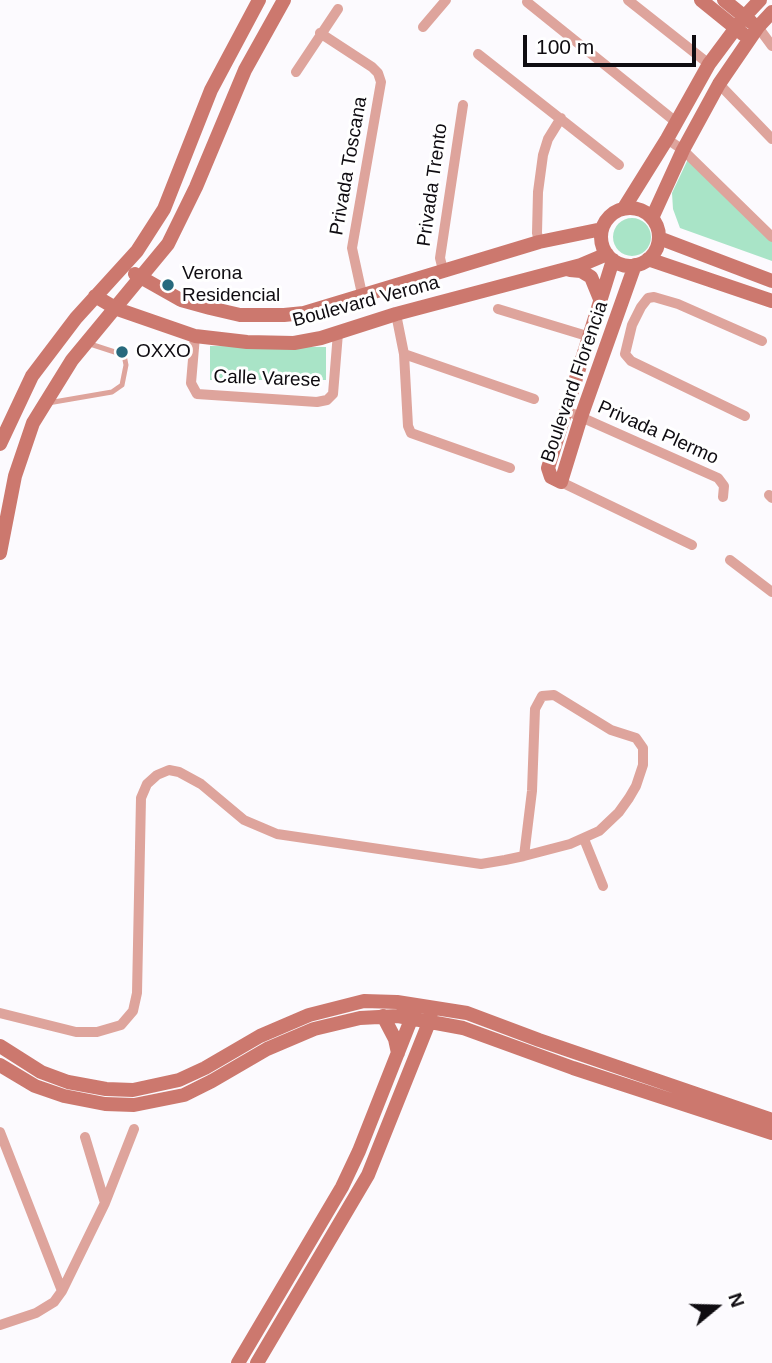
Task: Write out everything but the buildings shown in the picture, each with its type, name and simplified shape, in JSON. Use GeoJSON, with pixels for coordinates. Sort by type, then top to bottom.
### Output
{"type":"FeatureCollection","features":[{"type":"Feature","properties":{"kind":"street"},"geometry":{"type":"LineString","coordinates":[[0,444],[32,376],[95,296],[136,251],[164,209],[211,90],[259,0]]}},
{"type":"Feature","properties":{"kind":"street"},"geometry":{"type":"LineString","coordinates":[[0,553],[15,476],[29,433],[44,403],[86,342],[117,309],[168,244],[182,218],[245,70],[284,0]]}},
{"type":"Feature","properties":{"kind":"street"},"geometry":{"type":"LineString","coordinates":[[423,27],[446,0]]}},
{"type":"Feature","properties":{"kind":"street"},"geometry":{"type":"LineString","coordinates":[[628,0],[709,64]]}},
{"type":"Feature","properties":{"kind":"street"},"geometry":{"type":"LineString","coordinates":[[701,0],[761,37]]}},
{"type":"Feature","properties":{"kind":"street"},"geometry":{"type":"LineString","coordinates":[[724,0],[740,22]]}},
{"type":"Feature","properties":{"kind":"street"},"geometry":{"type":"LineString","coordinates":[[624,208],[709,64],[760,0]]}},
{"type":"Feature","properties":{"kind":"street"},"geometry":{"type":"LineString","coordinates":[[527,2],[676,122]]}},
{"type":"Feature","properties":{"kind":"street"},"geometry":{"type":"LineString","coordinates":[[296,72],[338,9]]}},
{"type":"Feature","properties":{"kind":"street"},"geometry":{"type":"LineString","coordinates":[[652,218],[683,150],[719,85],[761,37],[772,12]]}},
{"type":"Feature","properties":{"kind":"street","name":"Privada Toscana"},"geometry":{"type":"LineString","coordinates":[[320,33],[372,66],[379,73],[381,82],[352,248],[362,294]]}},
{"type":"Feature","properties":{"kind":"street"},"geometry":{"type":"LineString","coordinates":[[478,54],[619,165]]}},
{"type":"Feature","properties":{"kind":"street"},"geometry":{"type":"LineString","coordinates":[[719,85],[772,139]]}},
{"type":"Feature","properties":{"kind":"street","name":"Privada Trento"},"geometry":{"type":"LineString","coordinates":[[443,270],[440,258],[463,105]]}},
{"type":"Feature","properties":{"kind":"street"},"geometry":{"type":"LineString","coordinates":[[540,242],[537,233],[538,192],[543,155],[548,139],[561,118]]}},
{"type":"Feature","properties":{"kind":"street"},"geometry":{"type":"LineString","coordinates":[[667,139],[683,150],[772,237]]}},
{"type":"Feature","properties":{"kind":"street"},"geometry":{"type":"LineString","coordinates":[[641,262],[657,246],[658,227],[644,211],[624,208],[607,219],[602,229],[603,246],[610,257],[620,264],[641,262],[772,301]]}},
{"type":"Feature","properties":{"kind":"street","name":"Boulevard Verona"},"geometry":{"type":"LineString","coordinates":[[122,266],[181,300],[240,315],[268,316],[304,313],[540,242],[602,229]]}},
{"type":"Feature","properties":{"kind":"street"},"geometry":{"type":"LineString","coordinates":[[659,238],[772,281]]}},
{"type":"Feature","properties":{"kind":"street","name":"Boulevard Verona"},"geometry":{"type":"LineString","coordinates":[[95,296],[117,309],[195,336],[270,344],[294,343],[610,257]]}},
{"type":"Feature","properties":{"kind":"street","name":"Boulevard Florencia"},"geometry":{"type":"LineString","coordinates":[[610,257],[600,299],[548,468],[551,477],[561,482],[581,417],[641,262]]}},
{"type":"Feature","properties":{"kind":"street"},"geometry":{"type":"LineString","coordinates":[[566,269],[580,271],[591,277],[600,299]]}},
{"type":"Feature","properties":{"kind":"street"},"geometry":{"type":"LineString","coordinates":[[745,416],[631,361],[625,354],[632,326],[648,298],[661,298],[762,341]]}},
{"type":"Feature","properties":{"kind":"street"},"geometry":{"type":"LineString","coordinates":[[498,309],[587,336]]}},
{"type":"Feature","properties":{"kind":"street"},"geometry":{"type":"LineString","coordinates":[[396,314],[404,354],[408,426],[411,433],[510,468]]}},
{"type":"Feature","properties":{"kind":"street"},"geometry":{"type":"LineString","coordinates":[[617,320],[632,326]]}},
{"type":"Feature","properties":{"kind":"street","name":"Calle Varese"},"geometry":{"type":"LineString","coordinates":[[195,336],[191,383],[197,394],[317,402],[327,400],[335,385],[338,333]]}},
{"type":"Feature","properties":{"kind":"street"},"geometry":{"type":"LineString","coordinates":[[404,354],[534,398]]}},
{"type":"Feature","properties":{"kind":"street","name":"Privada Plermo"},"geometry":{"type":"LineString","coordinates":[[565,411],[718,478],[724,486],[723,497]]}},
{"type":"Feature","properties":{"kind":"street"},"geometry":{"type":"LineString","coordinates":[[561,482],[692,545]]}},
{"type":"Feature","properties":{"kind":"street"},"geometry":{"type":"LineString","coordinates":[[730,560],[772,592]]}},
{"type":"Feature","properties":{"kind":"street"},"geometry":{"type":"LineString","coordinates":[[0,1013],[76,1032],[97,1032],[121,1025],[133,1011],[137,993],[141,798],[147,783],[169,770],[179,772],[201,784],[244,820],[277,834],[481,864],[524,856],[584,839],[599,831],[619,812],[636,786],[643,765],[643,748],[636,738],[611,730],[561,698],[548,694],[542,696],[535,709],[533,769],[524,856]]}},
{"type":"Feature","properties":{"kind":"street"},"geometry":{"type":"LineString","coordinates":[[584,839],[603,886]]}},
{"type":"Feature","properties":{"kind":"street"},"geometry":{"type":"LineString","coordinates":[[0,1046],[41,1072],[68,1082],[106,1089],[133,1090],[179,1080],[260,1036],[309,1015],[364,1002],[431,1013],[467,1013],[709,1105],[772,1133]]}},
{"type":"Feature","properties":{"kind":"street"},"geometry":{"type":"LineString","coordinates":[[0,1065],[35,1086],[64,1097],[105,1104],[134,1105],[184,1094],[267,1049],[314,1029],[339,1022],[415,1011]]}},
{"type":"Feature","properties":{"kind":"street"},"geometry":{"type":"LineString","coordinates":[[238,1363],[342,1187],[415,1011]]}},
{"type":"Feature","properties":{"kind":"street"},"geometry":{"type":"LineString","coordinates":[[257,1363],[368,1175],[431,1013]]}},
{"type":"Feature","properties":{"kind":"street"},"geometry":{"type":"LineString","coordinates":[[383,1016],[395,1039],[398,1053]]}},
{"type":"Feature","properties":{"kind":"street"},"geometry":{"type":"LineString","coordinates":[[709,1105],[772,1119]]}},
{"type":"Feature","properties":{"kind":"street"},"geometry":{"type":"LineString","coordinates":[[0,1325],[36,1313],[54,1302],[62,1291],[104,1203],[134,1129]]}},
{"type":"Feature","properties":{"kind":"street"},"geometry":{"type":"LineString","coordinates":[[0,1132],[62,1291]]}},
{"type":"Feature","properties":{"kind":"street"},"geometry":{"type":"LineString","coordinates":[[85,1137],[104,1203]]}},
{"type":"Feature","properties":{"kind":"lane"},"geometry":{"type":"LineString","coordinates":[[44,403],[116,391],[122,384],[126,359],[120,352],[86,342]]}},
{"type":"Feature","properties":{"kind":"green space"},"geometry":{"type":"Polygon","coordinates":[[[688,159],[772,239],[772,261],[680,228],[673,209],[672,193],[688,159]]]}},
{"type":"Feature","properties":{"kind":"green space"},"geometry":{"type":"Polygon","coordinates":[[[632,218],[645,224],[651,237],[645,250],[632,256],[619,250],[613,237],[619,224],[632,218]]]}},
{"type":"Feature","properties":{"kind":"green space"},"geometry":{"type":"Polygon","coordinates":[[[210,346],[326,347],[326,380],[210,380],[210,346]]]}},
{"type":"Feature","properties":{"kind":"place","name":"Verona Residencial"},"geometry":{"type":"Point","coordinates":[168,285]}},
{"type":"Feature","properties":{"kind":"place","name":"OXXO"},"geometry":{"type":"Point","coordinates":[122,352]}}]}
